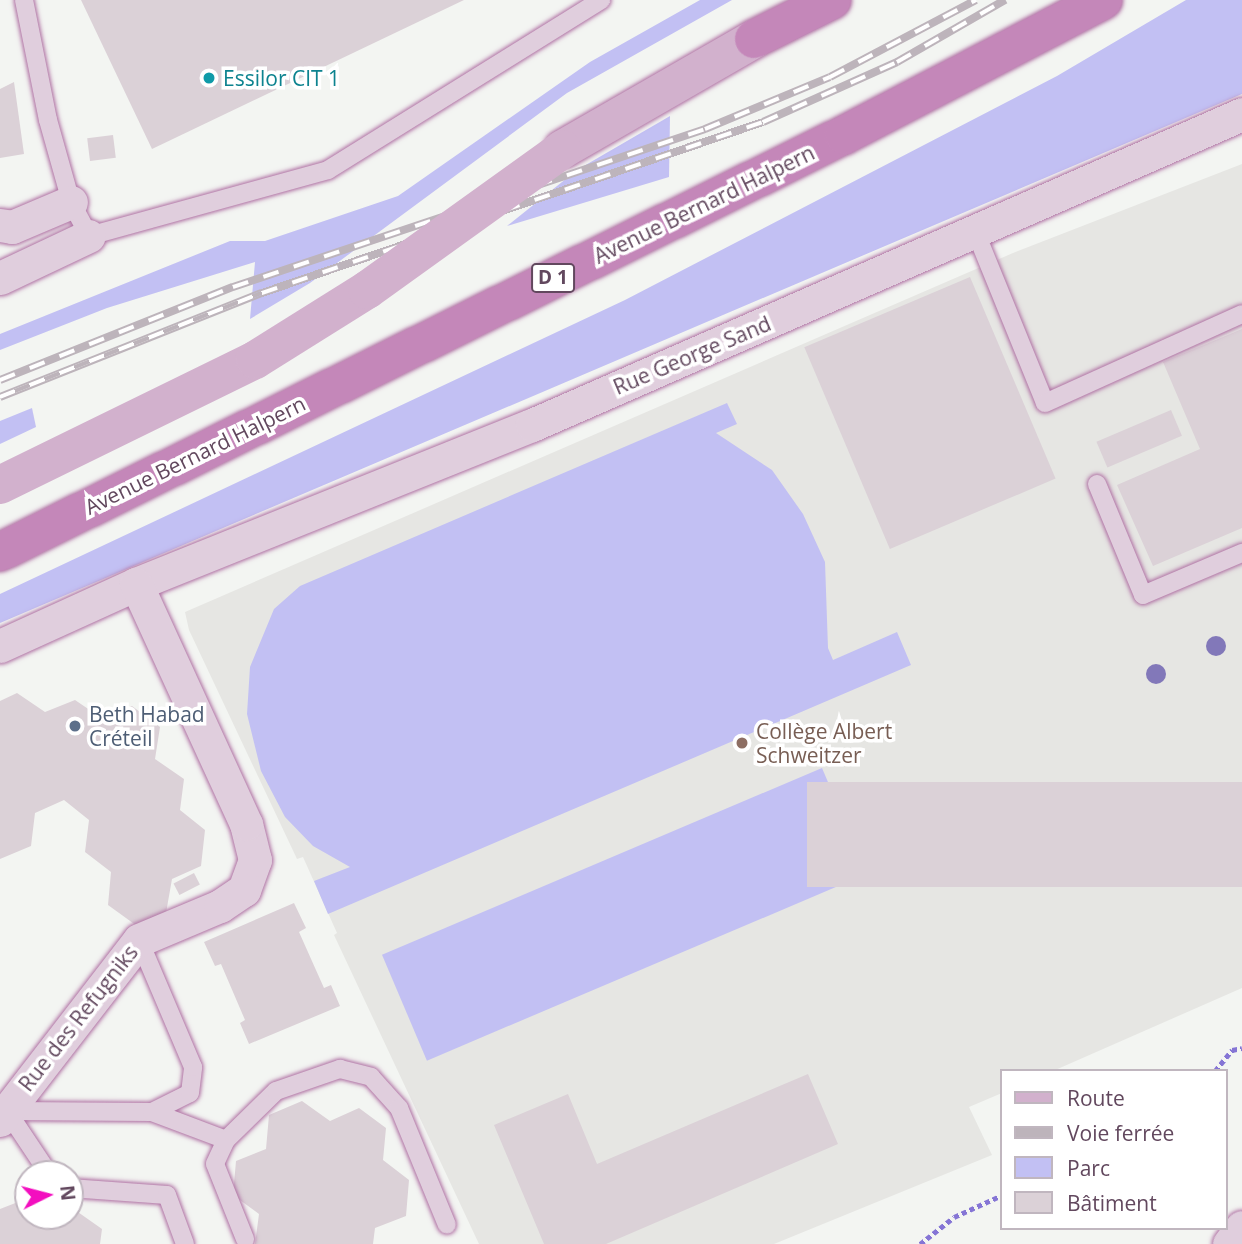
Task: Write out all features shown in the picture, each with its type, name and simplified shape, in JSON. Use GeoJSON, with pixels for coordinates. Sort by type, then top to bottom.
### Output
{"type":"FeatureCollection","features":[{"type":"Feature","properties":{"kind":"highway"},"geometry":{"type":"LineString","coordinates":[[754,39],[832,0]]}},
{"type":"Feature","properties":{"kind":"highway","name":"Avenue Bernard Halpern"},"geometry":{"type":"LineString","coordinates":[[0,552],[844,135],[1103,0]]}},
{"type":"Feature","properties":{"kind":"main road"},"geometry":{"type":"LineString","coordinates":[[0,485],[255,360],[367,290],[563,149],[754,39]]}},
{"type":"Feature","properties":{"kind":"street","name":"Rue George Sand"},"geometry":{"type":"LineString","coordinates":[[0,646],[136,584],[531,425],[976,233],[1242,114]]}},
{"type":"Feature","properties":{"kind":"street"},"geometry":{"type":"LineString","coordinates":[[0,225],[12,227],[71,202]]}},
{"type":"Feature","properties":{"kind":"street"},"geometry":{"type":"LineString","coordinates":[[0,278],[89,236]]}},
{"type":"Feature","properties":{"kind":"street","name":"Rue des Refugniks"},"geometry":{"type":"LineString","coordinates":[[4,1116],[139,940],[220,906],[244,890],[255,860],[246,824],[136,584]]}},
{"type":"Feature","properties":{"kind":"street"},"geometry":{"type":"LineString","coordinates":[[1229,1244],[1242,1227]]}},
{"type":"Feature","properties":{"kind":"lane"},"geometry":{"type":"LineString","coordinates":[[24,0],[48,120],[71,202],[89,236],[328,170],[601,0]]}},
{"type":"Feature","properties":{"kind":"lane"},"geometry":{"type":"LineString","coordinates":[[976,233],[1045,404],[1242,314]]}},
{"type":"Feature","properties":{"kind":"lane"},"geometry":{"type":"LineString","coordinates":[[1097,484],[1143,595],[1242,553]]}},
{"type":"Feature","properties":{"kind":"lane"},"geometry":{"type":"LineString","coordinates":[[139,940],[193,1068],[190,1093],[152,1112]]}},
{"type":"Feature","properties":{"kind":"lane"},"geometry":{"type":"LineString","coordinates":[[245,1239],[215,1164],[226,1140],[276,1091],[340,1069],[371,1077],[399,1108],[447,1225]]}},
{"type":"Feature","properties":{"kind":"lane"},"geometry":{"type":"LineString","coordinates":[[4,1116],[152,1112],[226,1140]]}},
{"type":"Feature","properties":{"kind":"lane"},"geometry":{"type":"LineString","coordinates":[[4,1116],[38,1160]]}},
{"type":"Feature","properties":{"kind":"lane"},"geometry":{"type":"LineString","coordinates":[[84,1189],[167,1195],[184,1244]]}},
{"type":"Feature","properties":{"kind":"path"},"geometry":{"type":"LineString","coordinates":[[1217,1069],[1232,1050],[1242,1048]]}},
{"type":"Feature","properties":{"kind":"path"},"geometry":{"type":"LineString","coordinates":[[920,1244],[954,1217],[1000,1196]]}},
{"type":"Feature","properties":{"kind":"shaded area","name":"Collège Albert Schweitzer"},"geometry":{"type":"Polygon","coordinates":[[[1242,164],[1242,988],[1058,1069],[1000,1069],[1000,1094],[969,1107],[992,1155],[774,1244],[479,1244],[334,935],[337,933],[303,857],[297,859],[189,630],[185,612],[1013,253],[1242,164]]]}},
{"type":"Feature","properties":{"kind":"green space"},"geometry":{"type":"Polygon","coordinates":[[[700,0],[732,0],[567,93],[310,283],[250,319],[255,262],[107,308],[0,350],[0,334],[230,241],[265,241],[398,196],[590,62],[700,0]]]}},
{"type":"Feature","properties":{"kind":"green space"},"geometry":{"type":"Polygon","coordinates":[[[1186,0],[1242,0],[1242,94],[0,623],[0,594],[625,300],[1057,76],[1186,0]]]}},
{"type":"Feature","properties":{"kind":"green space"},"geometry":{"type":"Polygon","coordinates":[[[670,116],[669,177],[507,226],[577,170],[670,116]]]}},
{"type":"Feature","properties":{"kind":"green space"},"geometry":{"type":"Polygon","coordinates":[[[727,403],[737,424],[716,433],[772,470],[803,514],[825,562],[828,648],[833,660],[897,632],[911,665],[328,914],[314,881],[350,867],[313,846],[285,817],[261,771],[247,714],[250,667],[274,609],[300,586],[727,403]]]}},
{"type":"Feature","properties":{"kind":"green space"},"geometry":{"type":"Polygon","coordinates":[[[32,408],[36,427],[0,444],[0,421],[32,408]]]}},
{"type":"Feature","properties":{"kind":"green space"},"geometry":{"type":"Polygon","coordinates":[[[822,768],[867,874],[427,1061],[382,955],[822,768]]]}},
{"type":"Feature","properties":{"kind":"building","name":"Essilor CIT 1"},"geometry":{"type":"Polygon","coordinates":[[[81,0],[464,0],[152,149],[81,0]]]}},
{"type":"Feature","properties":{"kind":"building"},"geometry":{"type":"Polygon","coordinates":[[[14,82],[24,154],[0,158],[0,89],[14,82]]]}},
{"type":"Feature","properties":{"kind":"building"},"geometry":{"type":"Polygon","coordinates":[[[113,135],[116,158],[90,161],[87,138],[113,135]]]}},
{"type":"Feature","properties":{"kind":"building"},"geometry":{"type":"Polygon","coordinates":[[[970,277],[1056,479],[890,549],[804,347],[970,277]]]}},
{"type":"Feature","properties":{"kind":"building"},"geometry":{"type":"Polygon","coordinates":[[[1242,329],[1242,528],[1153,566],[1117,485],[1200,449],[1163,362],[1242,329]]]}},
{"type":"Feature","properties":{"kind":"building"},"geometry":{"type":"Polygon","coordinates":[[[1171,410],[1182,436],[1107,467],[1096,442],[1171,410]]]}},
{"type":"Feature","properties":{"kind":"building"},"geometry":{"type":"Polygon","coordinates":[[[17,693],[45,712],[75,700],[103,719],[132,706],[160,727],[155,759],[184,779],[180,810],[205,830],[201,866],[172,879],[166,913],[137,926],[108,905],[111,872],[85,852],[89,820],[64,800],[35,813],[31,846],[0,859],[0,701],[17,693]]]}},
{"type":"Feature","properties":{"kind":"building"},"geometry":{"type":"Polygon","coordinates":[[[807,782],[1242,782],[1242,887],[807,887],[807,782]]]}},
{"type":"Feature","properties":{"kind":"building"},"geometry":{"type":"Polygon","coordinates":[[[194,873],[200,885],[179,895],[174,883],[194,873]]]}},
{"type":"Feature","properties":{"kind":"building"},"geometry":{"type":"Polygon","coordinates":[[[294,903],[306,928],[299,932],[324,988],[331,985],[340,1006],[249,1044],[240,1023],[245,1020],[221,964],[215,966],[204,942],[294,903]]]}},
{"type":"Feature","properties":{"kind":"building"},"geometry":{"type":"Polygon","coordinates":[[[808,1074],[838,1144],[606,1244],[544,1244],[494,1125],[568,1094],[597,1164],[808,1074]]]}},
{"type":"Feature","properties":{"kind":"building"},"geometry":{"type":"Polygon","coordinates":[[[302,1101],[330,1121],[359,1108],[386,1128],[383,1160],[409,1180],[406,1216],[375,1228],[373,1244],[255,1244],[259,1214],[233,1195],[236,1161],[266,1149],[269,1115],[302,1101]]]}},
{"type":"Feature","properties":{"kind":"building"},"geometry":{"type":"Polygon","coordinates":[[[14,1204],[14,1230],[84,1230],[84,1216],[102,1229],[100,1244],[0,1244],[0,1209],[14,1204]]]}},
{"type":"Feature","properties":{"kind":"railway"},"geometry":{"type":"LineString","coordinates":[[0,380],[233,287],[705,129],[830,77],[976,0]]}},
{"type":"Feature","properties":{"kind":"railway"},"geometry":{"type":"LineString","coordinates":[[0,397],[262,293],[763,122],[897,62],[1005,0]]}},
{"type":"Feature","properties":{"kind":"place","name":"Essilor CIT 1"},"geometry":{"type":"Point","coordinates":[209,78]}},
{"type":"Feature","properties":{"kind":"place","name":"Beth Habad Créteil"},"geometry":{"type":"Point","coordinates":[75,726]}},
{"type":"Feature","properties":{"kind":"place","name":"Collège Albert Schweitzer"},"geometry":{"type":"Point","coordinates":[742,743]}}]}
